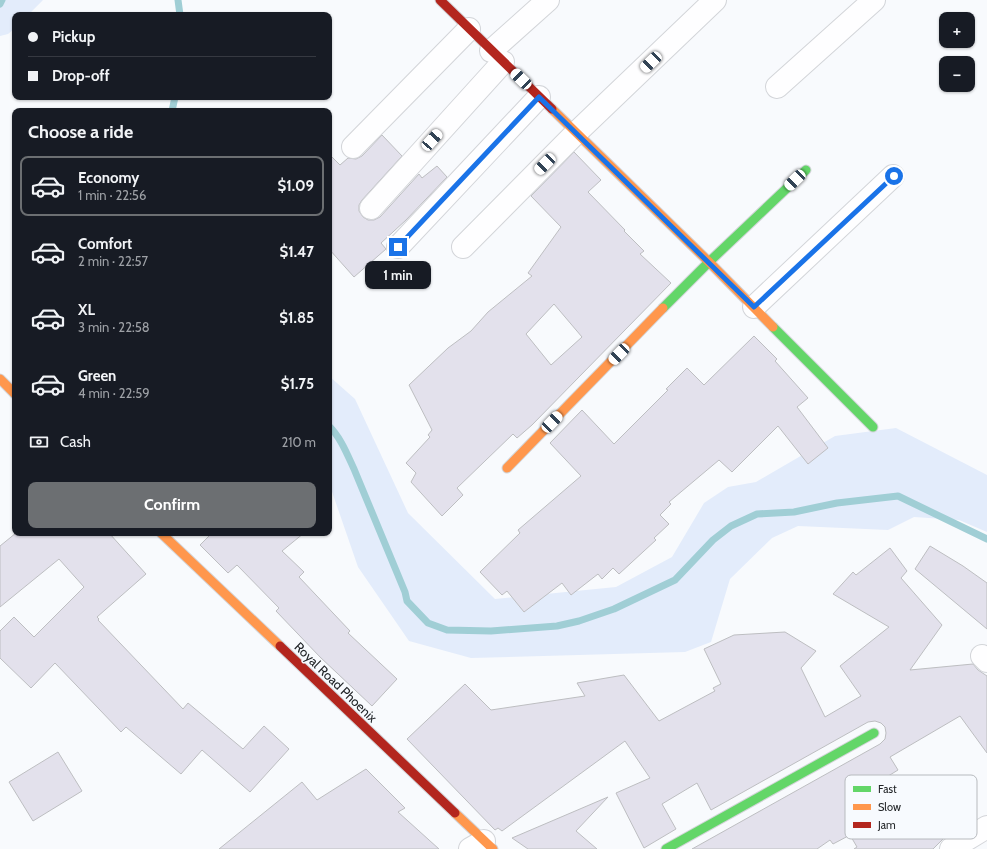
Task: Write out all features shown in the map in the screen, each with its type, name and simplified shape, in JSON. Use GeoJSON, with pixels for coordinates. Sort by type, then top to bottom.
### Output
{"type":"FeatureCollection","features":[{"type":"Feature","properties":{"kind":"street"},"geometry":{"type":"LineString","coordinates":[[440,0],[709,262],[873,427]]}},
{"type":"Feature","properties":{"kind":"street"},"geometry":{"type":"LineString","coordinates":[[371,208],[497,56],[548,0]]}},
{"type":"Feature","properties":{"kind":"street"},"geometry":{"type":"LineString","coordinates":[[463,247],[576,133],[715,0]]}},
{"type":"Feature","properties":{"kind":"street"},"geometry":{"type":"LineString","coordinates":[[778,87],[874,0]]}},
{"type":"Feature","properties":{"kind":"street"},"geometry":{"type":"LineString","coordinates":[[353,147],[469,29]]}},
{"type":"Feature","properties":{"kind":"street"},"geometry":{"type":"LineString","coordinates":[[398,247],[539,97]]}},
{"type":"Feature","properties":{"kind":"street"},"geometry":{"type":"LineString","coordinates":[[507,468],[709,262],[806,170]]}},
{"type":"Feature","properties":{"kind":"street"},"geometry":{"type":"LineString","coordinates":[[754,307],[894,176]]}},
{"type":"Feature","properties":{"kind":"street"},"geometry":{"type":"LineString","coordinates":[[0,379],[12,391]]}},
{"type":"Feature","properties":{"kind":"street","name":"Royal Road Phoenix"},"geometry":{"type":"LineString","coordinates":[[164,536],[482,846]]}},
{"type":"Feature","properties":{"kind":"street"},"geometry":{"type":"LineString","coordinates":[[666,849],[874,733]]}},
{"type":"Feature","properties":{"kind":"street"},"geometry":{"type":"LineString","coordinates":[[977,833],[987,827]]}},
{"type":"Feature","properties":{"kind":"street"},"geometry":{"type":"LineString","coordinates":[[952,849],[968,839]]}},
{"type":"Feature","properties":{"kind":"shaded area"},"geometry":{"type":"Polygon","coordinates":[[[0,0],[43,0],[31,12],[12,12],[12,31],[8,34],[0,36],[0,0]]]}},
{"type":"Feature","properties":{"kind":"shaded area"},"geometry":{"type":"Polygon","coordinates":[[[332,379],[355,399],[408,513],[495,599],[616,587],[672,557],[704,503],[728,487],[756,482],[835,436],[896,428],[987,475],[987,532],[959,520],[914,517],[888,530],[798,526],[772,538],[730,579],[711,642],[685,652],[471,658],[409,641],[358,567],[332,492],[332,379]]]}},
{"type":"Feature","properties":{"kind":"building"},"geometry":{"type":"Polygon","coordinates":[[[382,135],[402,156],[359,205],[359,211],[363,217],[368,220],[374,220],[380,217],[419,174],[422,178],[437,166],[447,177],[406,220],[381,243],[386,249],[354,277],[332,252],[332,157],[340,165],[348,158],[356,159],[362,156],[382,135]]]}},
{"type":"Feature","properties":{"kind":"building"},"geometry":{"type":"Polygon","coordinates":[[[574,152],[601,180],[588,192],[644,251],[640,254],[671,283],[532,425],[517,438],[513,434],[457,488],[463,495],[442,516],[411,482],[416,473],[406,463],[430,437],[428,435],[432,430],[409,385],[448,348],[471,331],[488,312],[532,276],[528,273],[561,227],[531,196],[574,152]],[[554,304],[526,334],[551,365],[582,337],[554,304]]]}},
{"type":"Feature","properties":{"kind":"building"},"geometry":{"type":"Polygon","coordinates":[[[754,336],[777,359],[775,361],[808,398],[797,407],[828,448],[808,464],[778,426],[732,472],[719,460],[669,502],[671,504],[660,515],[669,524],[654,538],[656,540],[619,574],[613,568],[602,579],[598,574],[571,595],[562,583],[524,612],[507,591],[502,595],[480,572],[520,533],[518,530],[581,476],[550,443],[582,410],[614,444],[668,390],[666,389],[687,368],[704,385],[754,336]]]}},
{"type":"Feature","properties":{"kind":"building"},"geometry":{"type":"Polygon","coordinates":[[[12,536],[112,536],[146,574],[97,617],[99,619],[98,620],[183,709],[188,703],[243,749],[264,726],[289,749],[250,792],[202,750],[181,774],[126,727],[121,732],[55,663],[31,688],[0,658],[0,631],[14,617],[34,637],[84,587],[59,559],[0,607],[0,546],[12,536]]]}},
{"type":"Feature","properties":{"kind":"building"},"geometry":{"type":"Polygon","coordinates":[[[209,536],[300,536],[282,551],[304,572],[299,577],[350,631],[348,633],[397,679],[372,706],[320,657],[276,611],[279,608],[237,565],[228,573],[200,545],[209,536]]]}},
{"type":"Feature","properties":{"kind":"building"},"geometry":{"type":"Polygon","coordinates":[[[930,546],[987,583],[987,629],[915,569],[930,546]]]}},
{"type":"Feature","properties":{"kind":"building"},"geometry":{"type":"Polygon","coordinates":[[[890,548],[907,571],[901,578],[942,625],[910,670],[973,664],[978,670],[987,676],[987,753],[960,716],[890,757],[898,770],[890,775],[845,775],[845,838],[833,844],[830,840],[817,849],[692,849],[880,744],[885,739],[886,733],[885,727],[881,723],[875,721],[868,722],[711,810],[697,783],[662,804],[676,829],[644,848],[616,793],[650,778],[625,741],[502,831],[498,828],[495,830],[407,739],[465,684],[491,710],[585,696],[577,683],[624,675],[659,721],[715,691],[713,688],[721,684],[704,649],[734,635],[785,632],[816,651],[801,668],[825,717],[861,696],[840,666],[889,627],[833,594],[853,572],[856,575],[890,548]]]}},
{"type":"Feature","properties":{"kind":"building"},"geometry":{"type":"Polygon","coordinates":[[[58,752],[82,791],[33,821],[9,782],[58,752]]]}},
{"type":"Feature","properties":{"kind":"building"},"geometry":{"type":"Polygon","coordinates":[[[366,769],[405,808],[398,812],[439,849],[219,849],[302,782],[317,800],[366,769]]]}},
{"type":"Feature","properties":{"kind":"building"},"geometry":{"type":"Polygon","coordinates":[[[608,797],[576,831],[597,849],[528,849],[512,838],[608,797]]]}},
{"type":"Feature","properties":{"kind":"building"},"geometry":{"type":"Polygon","coordinates":[[[852,839],[943,839],[933,849],[854,849],[857,847],[852,839]]]}},
{"type":"Feature","properties":{"kind":"waterway"},"geometry":{"type":"LineString","coordinates":[[0,4],[2,0]]}},
{"type":"Feature","properties":{"kind":"waterway"},"geometry":{"type":"LineString","coordinates":[[178,0],[180,12]]}},
{"type":"Feature","properties":{"kind":"waterway"},"geometry":{"type":"LineString","coordinates":[[173,108],[174,100]]}},
{"type":"Feature","properties":{"kind":"waterway"},"geometry":{"type":"LineString","coordinates":[[332,430],[340,441],[354,469],[405,592],[407,601],[428,623],[447,630],[491,631],[557,626],[579,621],[614,609],[675,580],[713,540],[731,526],[757,514],[794,512],[837,503],[898,496],[987,539]]}},
{"type":"Feature","properties":{"kind":"traffic: fast"},"geometry":{"type":"LineString","coordinates":[[663,308],[806,170]]}},
{"type":"Feature","properties":{"kind":"traffic: fast"},"geometry":{"type":"LineString","coordinates":[[773,327],[873,427]]}},
{"type":"Feature","properties":{"kind":"traffic: fast"},"geometry":{"type":"LineString","coordinates":[[666,849],[874,733]]}},
{"type":"Feature","properties":{"kind":"traffic: slow"},"geometry":{"type":"LineString","coordinates":[[552,109],[709,262],[773,327]]}},
{"type":"Feature","properties":{"kind":"traffic: slow"},"geometry":{"type":"LineString","coordinates":[[507,468],[663,308]]}},
{"type":"Feature","properties":{"kind":"traffic: slow"},"geometry":{"type":"LineString","coordinates":[[0,379],[12,391]]}},
{"type":"Feature","properties":{"kind":"traffic: slow"},"geometry":{"type":"LineString","coordinates":[[164,536],[280,646]]}},
{"type":"Feature","properties":{"kind":"traffic: slow"},"geometry":{"type":"LineString","coordinates":[[455,813],[493,849]]}},
{"type":"Feature","properties":{"kind":"traffic: jam"},"geometry":{"type":"LineString","coordinates":[[440,0],[552,109]]}},
{"type":"Feature","properties":{"kind":"traffic: jam"},"geometry":{"type":"LineString","coordinates":[[280,646],[455,813]]}},
{"type":"Feature","properties":{"kind":"route"},"geometry":{"type":"LineString","coordinates":[[398,247],[539,97],[754,307],[894,176]]}}]}
